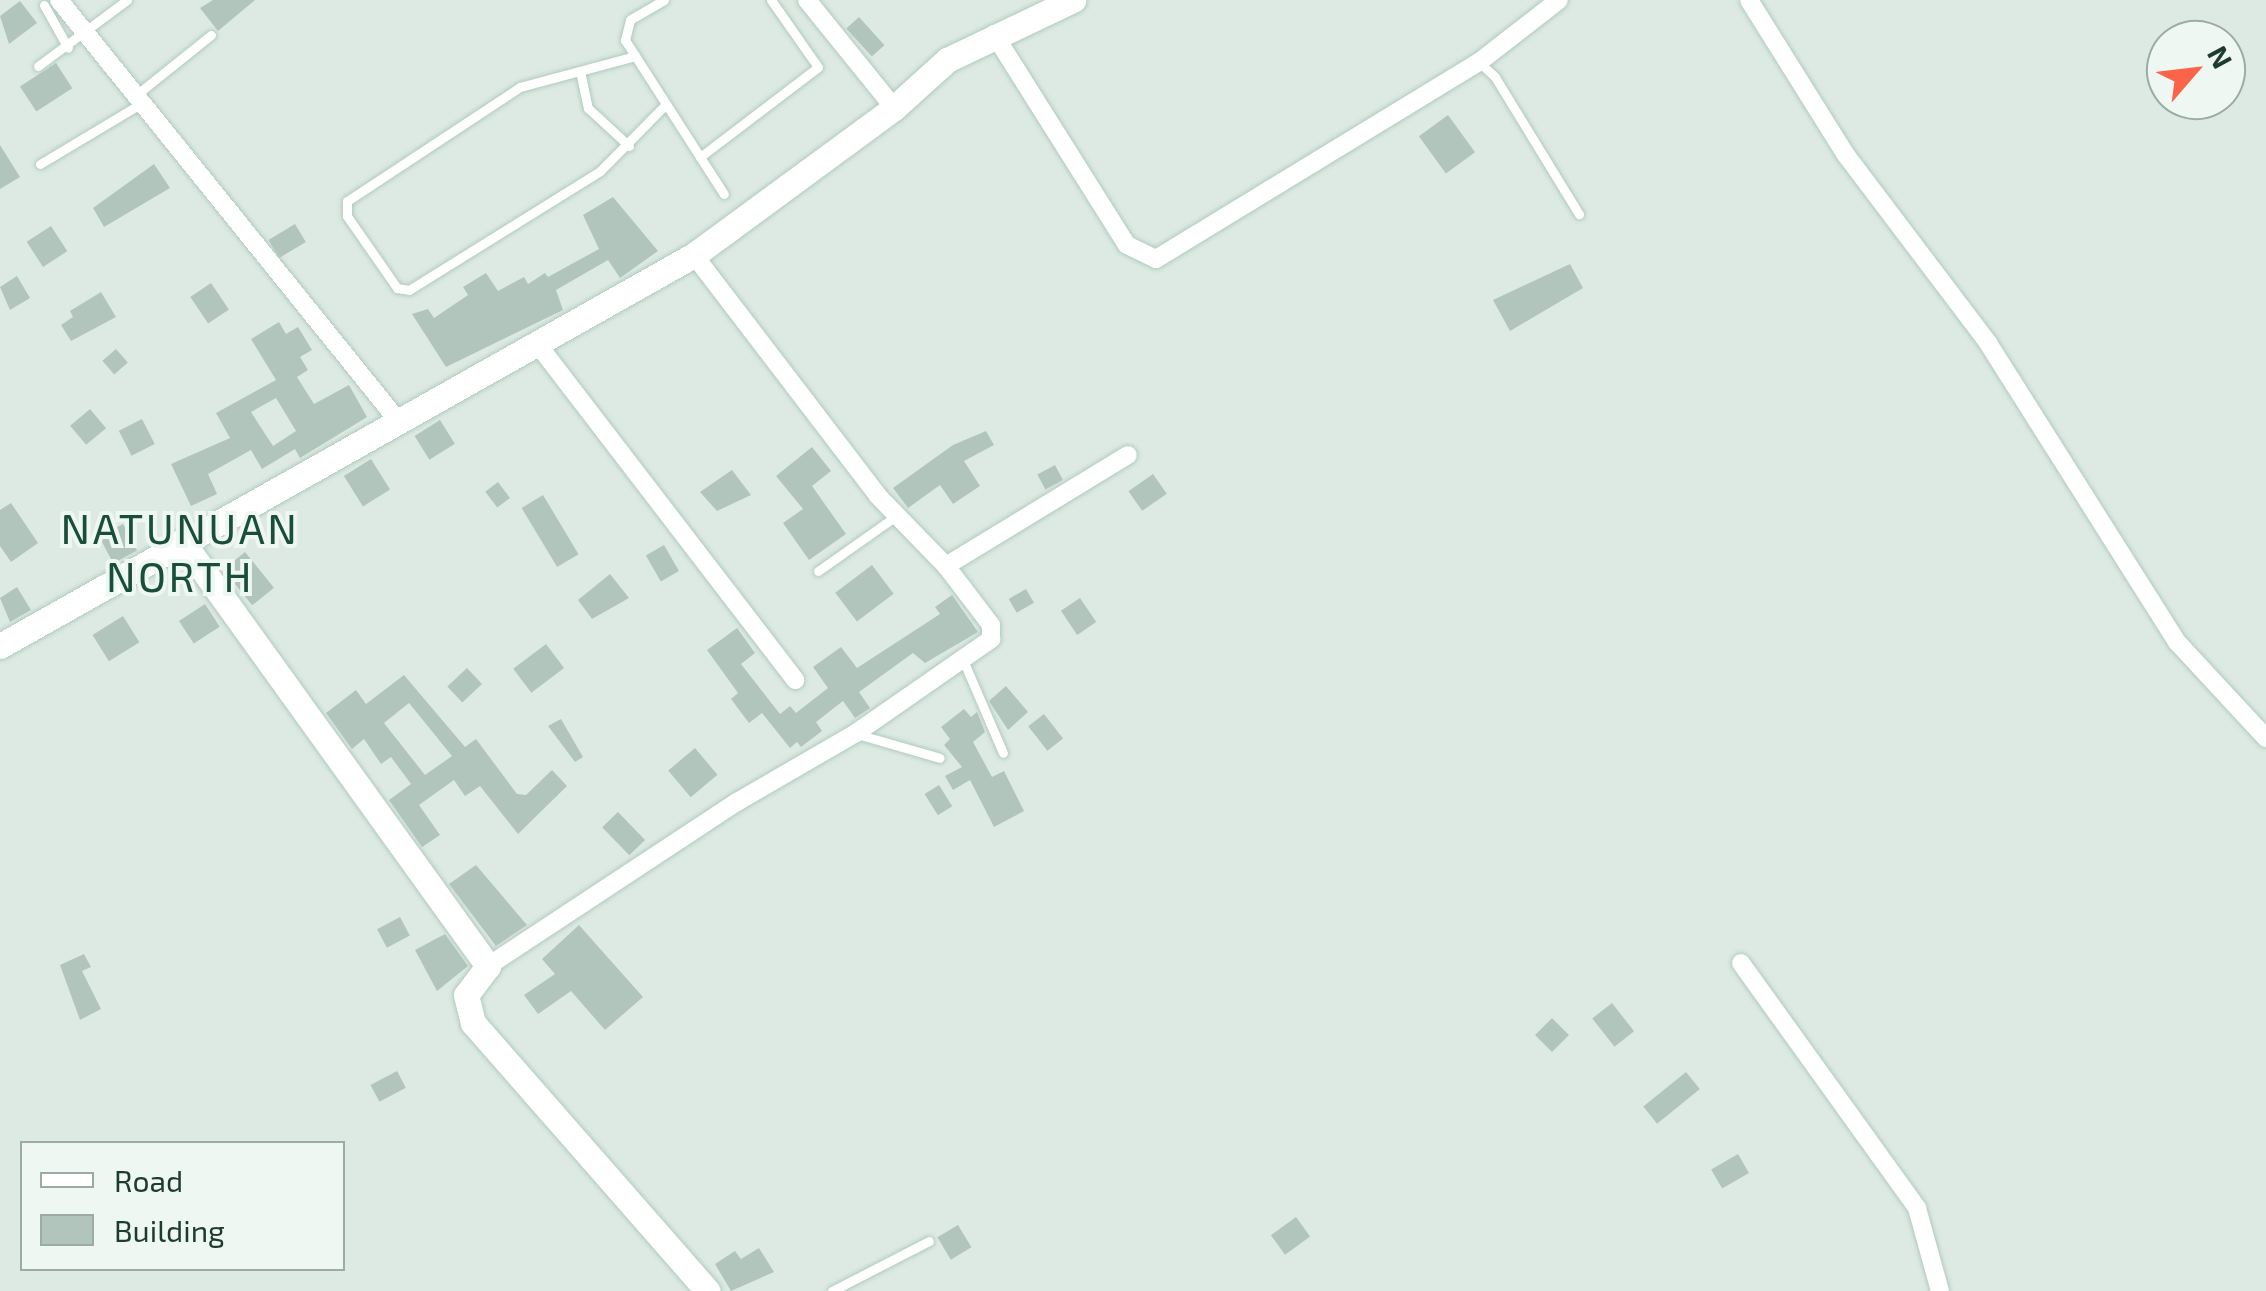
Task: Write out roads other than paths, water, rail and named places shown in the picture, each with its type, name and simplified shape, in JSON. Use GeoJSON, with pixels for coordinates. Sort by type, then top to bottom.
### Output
{"type":"FeatureCollection","features":[{"type":"Feature","properties":{"kind":"street"},"geometry":{"type":"LineString","coordinates":[[807,0],[894,108]]}},
{"type":"Feature","properties":{"kind":"street"},"geometry":{"type":"LineString","coordinates":[[0,646],[182,541],[540,346],[694,255],[737,214],[894,108],[935,70],[994,34],[1073,0]]}},
{"type":"Feature","properties":{"kind":"street"},"geometry":{"type":"LineString","coordinates":[[994,34],[1127,245],[1156,260],[1478,62],[1559,0]]}},
{"type":"Feature","properties":{"kind":"street"},"geometry":{"type":"LineString","coordinates":[[1748,0],[1846,155],[1988,344],[2177,642],[2266,738]]}},
{"type":"Feature","properties":{"kind":"street"},"geometry":{"type":"LineString","coordinates":[[52,3],[84,32],[400,422]]}},
{"type":"Feature","properties":{"kind":"street"},"geometry":{"type":"LineString","coordinates":[[694,255],[896,516],[946,566],[993,631],[963,658],[856,734],[737,802],[488,966],[466,995],[472,1023],[708,1291]]}},
{"type":"Feature","properties":{"kind":"street"},"geometry":{"type":"LineString","coordinates":[[540,346],[795,680]]}},
{"type":"Feature","properties":{"kind":"street"},"geometry":{"type":"LineString","coordinates":[[946,566],[1128,455]]}},
{"type":"Feature","properties":{"kind":"street"},"geometry":{"type":"LineString","coordinates":[[182,541],[488,966]]}},
{"type":"Feature","properties":{"kind":"street"},"geometry":{"type":"LineString","coordinates":[[1740,963],[1917,1208],[1940,1291]]}},
{"type":"Feature","properties":{"kind":"lane"},"geometry":{"type":"LineString","coordinates":[[38,66],[68,48],[127,0]]}},
{"type":"Feature","properties":{"kind":"lane"},"geometry":{"type":"LineString","coordinates":[[664,0],[623,28],[635,56],[724,194]]}},
{"type":"Feature","properties":{"kind":"lane"},"geometry":{"type":"LineString","coordinates":[[700,156],[818,67],[772,0]]}},
{"type":"Feature","properties":{"kind":"lane"},"geometry":{"type":"LineString","coordinates":[[52,3],[68,48]]}},
{"type":"Feature","properties":{"kind":"lane"},"geometry":{"type":"LineString","coordinates":[[40,164],[139,99],[211,35]]}},
{"type":"Feature","properties":{"kind":"lane"},"geometry":{"type":"LineString","coordinates":[[635,56],[520,87],[347,201],[347,216],[397,288],[408,290],[600,172],[666,104]]}},
{"type":"Feature","properties":{"kind":"lane"},"geometry":{"type":"LineString","coordinates":[[1478,62],[1495,77],[1579,214]]}},
{"type":"Feature","properties":{"kind":"lane"},"geometry":{"type":"LineString","coordinates":[[580,71],[588,108],[629,146]]}},
{"type":"Feature","properties":{"kind":"lane"},"geometry":{"type":"LineString","coordinates":[[818,572],[896,516]]}},
{"type":"Feature","properties":{"kind":"lane"},"geometry":{"type":"LineString","coordinates":[[963,658],[1002,753]]}},
{"type":"Feature","properties":{"kind":"lane"},"geometry":{"type":"LineString","coordinates":[[856,734],[940,758]]}},
{"type":"Feature","properties":{"kind":"lane"},"geometry":{"type":"LineString","coordinates":[[832,1291],[928,1241]]}},
{"type":"Feature","properties":{"kind":"district","name":"NATUNUAN NORTH"},"geometry":{"type":"Point","coordinates":[180,551]}}]}
